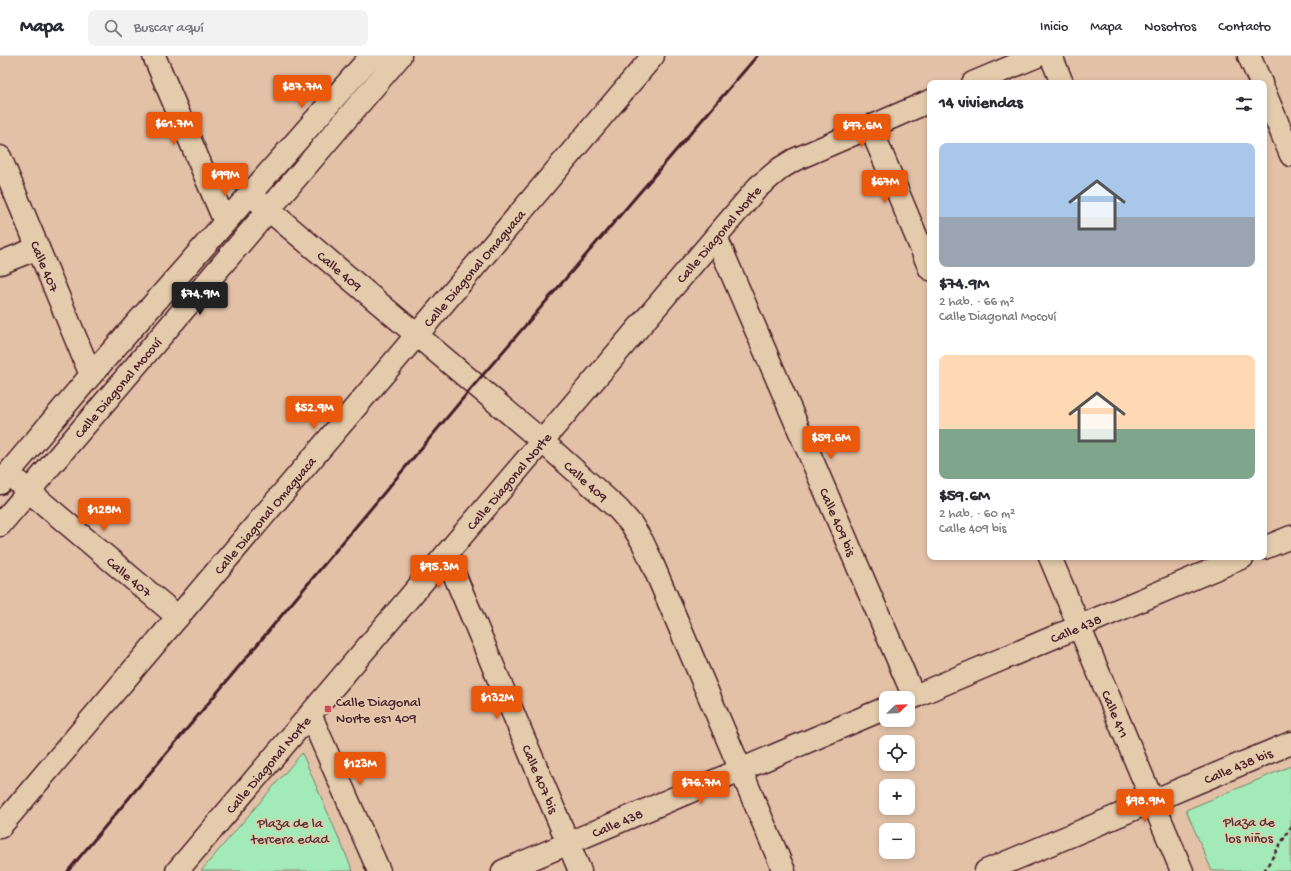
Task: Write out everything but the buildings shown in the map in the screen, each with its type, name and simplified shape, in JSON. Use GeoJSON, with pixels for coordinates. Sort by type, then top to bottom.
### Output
{"type":"FeatureCollection","features":[{"type":"Feature","properties":{"kind":"street"},"geometry":{"type":"LineString","coordinates":[[154,56],[226,222]]}},
{"type":"Feature","properties":{"kind":"street","name":"Calle Diagonal Mocoví"},"geometry":{"type":"LineString","coordinates":[[0,525],[400,56]]}},
{"type":"Feature","properties":{"kind":"street","name":"Calle Diagonal Omaguaca"},"geometry":{"type":"LineString","coordinates":[[0,827],[653,56]]}},
{"type":"Feature","properties":{"kind":"street"},"geometry":{"type":"LineString","coordinates":[[980,80],[1037,56]]}},
{"type":"Feature","properties":{"kind":"street"},"geometry":{"type":"LineString","coordinates":[[1050,56],[1061,80]]}},
{"type":"Feature","properties":{"kind":"street"},"geometry":{"type":"LineString","coordinates":[[1249,56],[1260,80]]}},
{"type":"Feature","properties":{"kind":"street"},"geometry":{"type":"LineString","coordinates":[[368,58],[375,85]]}},
{"type":"Feature","properties":{"kind":"street","name":"Calle Diagonal Mocoví"},"geometry":{"type":"LineString","coordinates":[[4,479],[91,375],[368,58]]}},
{"type":"Feature","properties":{"kind":"street"},"geometry":{"type":"LineString","coordinates":[[1267,98],[1291,155]]}},
{"type":"Feature","properties":{"kind":"street","name":"Calle Diagonal Norte"},"geometry":{"type":"LineString","coordinates":[[177,871],[758,187],[781,168],[808,153],[927,102]]}},
{"type":"Feature","properties":{"kind":"street"},"geometry":{"type":"LineString","coordinates":[[870,126],[927,262]]}},
{"type":"Feature","properties":{"kind":"street","name":"Calle 407"},"geometry":{"type":"LineString","coordinates":[[0,158],[91,375]]}},
{"type":"Feature","properties":{"kind":"street","name":"Calle 409"},"geometry":{"type":"LineString","coordinates":[[250,194],[542,441],[618,509],[642,541],[784,871]]}},
{"type":"Feature","properties":{"kind":"street","name":"Calle 409 bis"},"geometry":{"type":"LineString","coordinates":[[716,237],[908,691]]}},
{"type":"Feature","properties":{"kind":"street"},"geometry":{"type":"LineString","coordinates":[[0,263],[38,248]]}},
{"type":"Feature","properties":{"kind":"street","name":"Calle 407"},"geometry":{"type":"LineString","coordinates":[[4,479],[29,491],[178,617]]}},
{"type":"Feature","properties":{"kind":"street"},"geometry":{"type":"LineString","coordinates":[[1267,547],[1291,536]]}},
{"type":"Feature","properties":{"kind":"street","name":"Calle 407 bis"},"geometry":{"type":"LineString","coordinates":[[446,555],[580,871]]}},
{"type":"Feature","properties":{"kind":"street","name":"Calle 411"},"geometry":{"type":"LineString","coordinates":[[1051,560],[1182,871]]}},
{"type":"Feature","properties":{"kind":"street","name":"Calle 438"},"geometry":{"type":"LineString","coordinates":[[915,696],[1236,560]]}},
{"type":"Feature","properties":{"kind":"street","name":"Calle 438"},"geometry":{"type":"LineString","coordinates":[[503,871],[879,711]]}},
{"type":"Feature","properties":{"kind":"street"},"geometry":{"type":"LineString","coordinates":[[310,714],[379,871]]}},
{"type":"Feature","properties":{"kind":"street","name":"Calle 438 bis"},"geometry":{"type":"LineString","coordinates":[[986,871],[1291,743]]}},
{"type":"Feature","properties":{"kind":"path"},"geometry":{"type":"LineString","coordinates":[[1264,871],[1291,827]]}},
{"type":"Feature","properties":{"kind":"green space","name":"Plaza de la tercera edad"},"geometry":{"type":"Polygon","coordinates":[[[302,753],[353,871],[201,871],[302,753]]]}},
{"type":"Feature","properties":{"kind":"green space","name":"Plaza de los niños"},"geometry":{"type":"Polygon","coordinates":[[[1291,766],[1291,871],[1212,871],[1186,810],[1291,766]]]}},
{"type":"Feature","properties":{"kind":"railway"},"geometry":{"type":"LineString","coordinates":[[68,871],[475,384],[757,56]]}},
{"type":"Feature","properties":{"kind":"place","name":"Calle Diagonal Norte es1 409"},"geometry":{"type":"Point","coordinates":[328,709]}}]}
